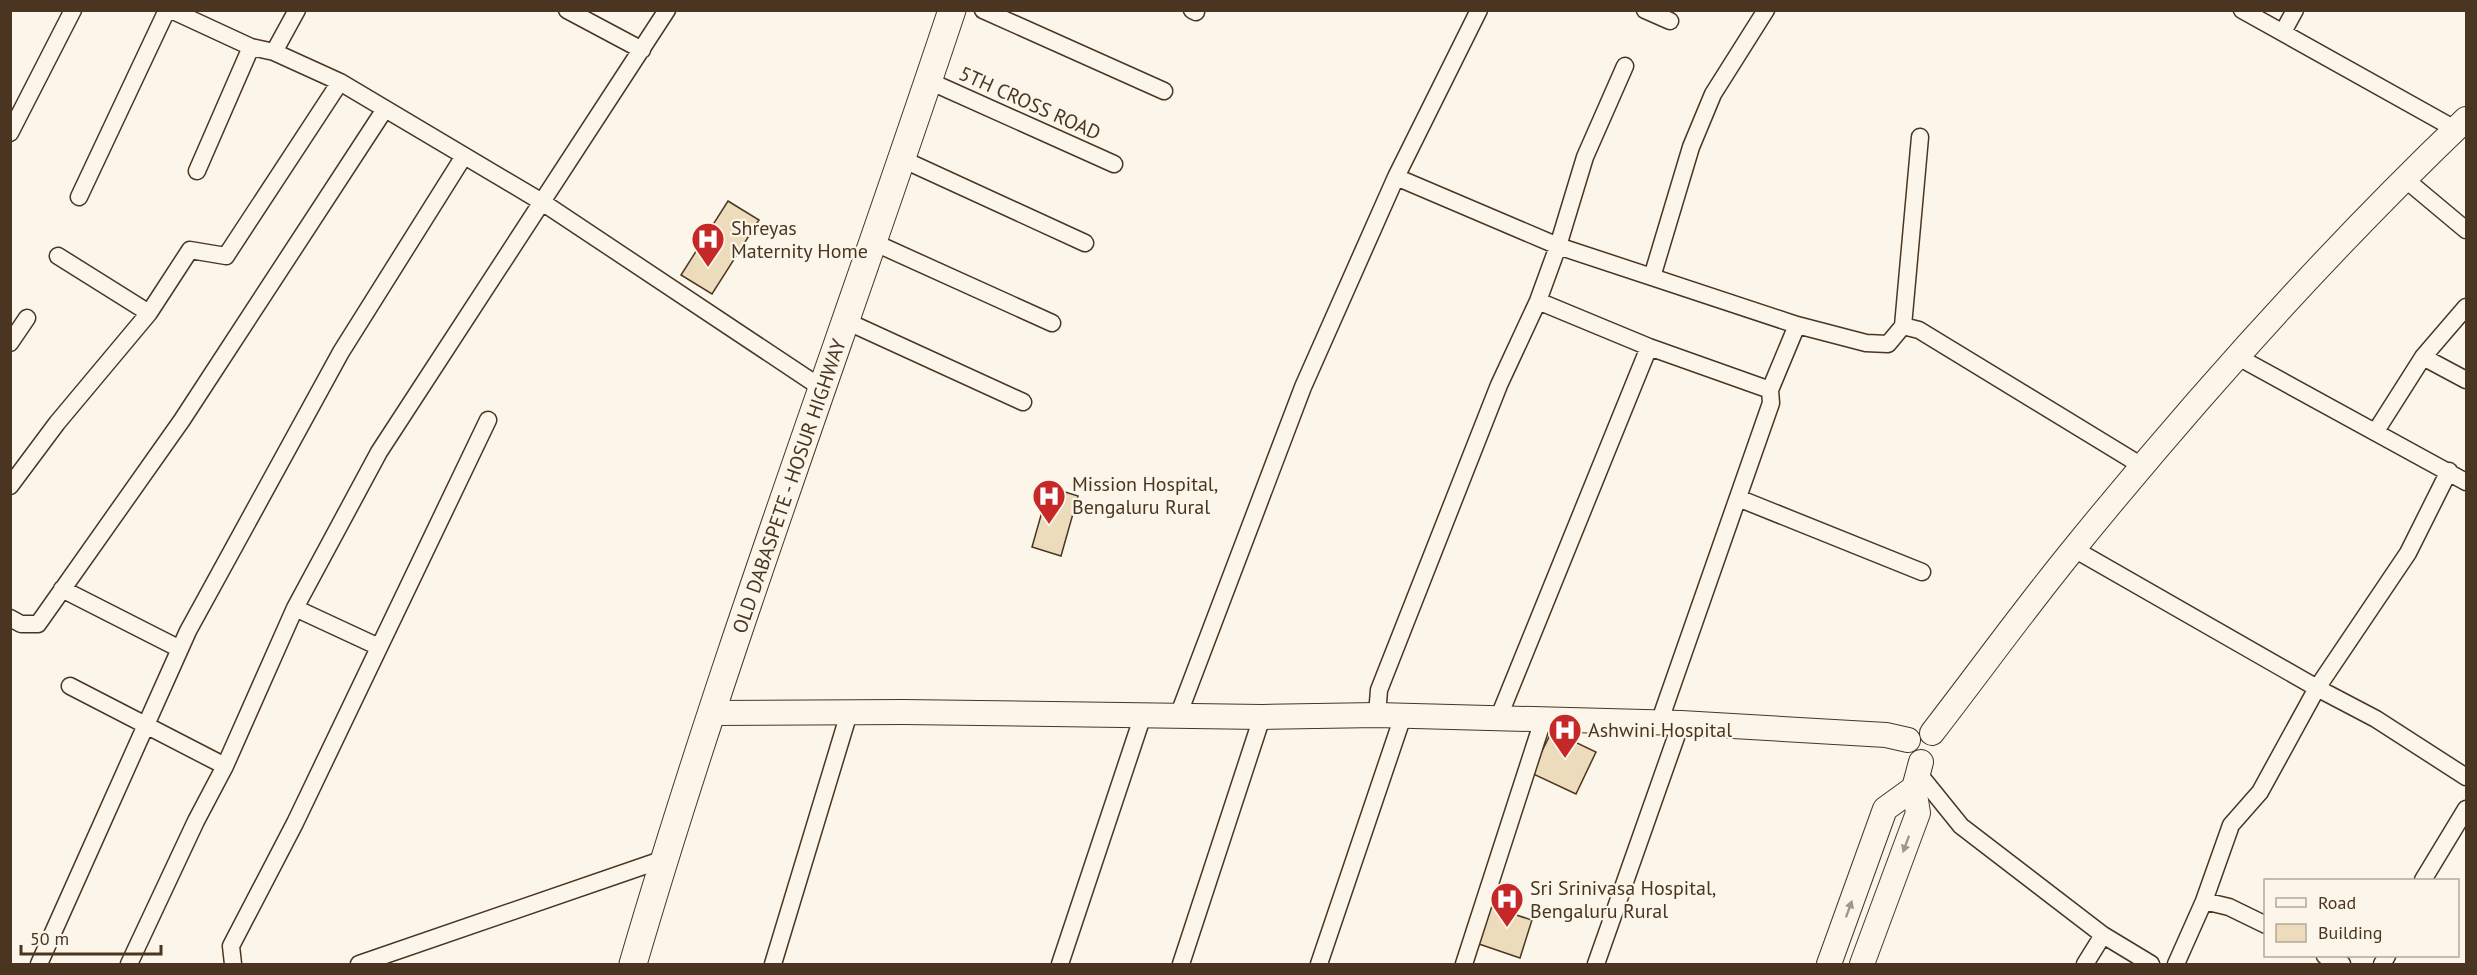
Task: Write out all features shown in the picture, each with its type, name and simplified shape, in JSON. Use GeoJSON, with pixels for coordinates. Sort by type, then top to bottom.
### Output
{"type":"FeatureCollection","features":[{"type":"Feature","properties":{"kind":"main road","name":"OLD DABASPETE - HOSUR HIGHWAY"},"geometry":{"type":"LineString","coordinates":[[633,964],[711,713],[952,10]]}},
{"type":"Feature","properties":{"kind":"main road"},"geometry":{"type":"LineString","coordinates":[[1932,733],[2074,549],[2142,466],[2327,257],[2461,124]]}},
{"type":"Feature","properties":{"kind":"main road"},"geometry":{"type":"LineString","coordinates":[[711,713],[849,712],[1262,717],[1377,715],[1670,723],[1886,735],[1908,741]]}},
{"type":"Feature","properties":{"kind":"main road"},"geometry":{"type":"LineString","coordinates":[[1829,964],[1885,808],[1918,775],[1939,750],[1938,739],[1932,733],[1917,731],[1910,735],[1908,741],[1908,750],[1918,775],[1918,813],[1862,964]]}},
{"type":"Feature","properties":{"kind":"street"},"geometry":{"type":"LineString","coordinates":[[10,133],[73,10]]}},
{"type":"Feature","properties":{"kind":"street"},"geometry":{"type":"LineString","coordinates":[[79,197],[169,10],[251,47],[274,52],[340,82],[542,202],[823,389]]}},
{"type":"Feature","properties":{"kind":"street"},"geometry":{"type":"LineString","coordinates":[[274,52],[297,10]]}},
{"type":"Feature","properties":{"kind":"street"},"geometry":{"type":"LineString","coordinates":[[567,10],[642,50]]}},
{"type":"Feature","properties":{"kind":"street"},"geometry":{"type":"LineString","coordinates":[[129,964],[196,821],[225,766],[295,608],[379,452],[667,10]]}},
{"type":"Feature","properties":{"kind":"street"},"geometry":{"type":"LineString","coordinates":[[983,10],[1164,91]]}},
{"type":"Feature","properties":{"kind":"street"},"geometry":{"type":"LineString","coordinates":[[1178,716],[1303,387],[1396,177],[1479,10]]}},
{"type":"Feature","properties":{"kind":"street"},"geometry":{"type":"LineString","coordinates":[[1645,10],[1670,21]]}},
{"type":"Feature","properties":{"kind":"street"},"geometry":{"type":"LineString","coordinates":[[1652,277],[1691,147],[1713,94],[1766,10]]}},
{"type":"Feature","properties":{"kind":"street"},"geometry":{"type":"LineString","coordinates":[[2242,10],[2461,124]]}},
{"type":"Feature","properties":{"kind":"street"},"geometry":{"type":"LineString","coordinates":[[2283,32],[2295,10]]}},
{"type":"Feature","properties":{"kind":"street"},"geometry":{"type":"LineString","coordinates":[[197,171],[251,47]]}},
{"type":"Feature","properties":{"kind":"street"},"geometry":{"type":"LineString","coordinates":[[1377,715],[1379,690],[1499,385],[1538,301],[1558,246],[1585,157],[1625,66]]}},
{"type":"Feature","properties":{"kind":"street","name":"5TH CROSS ROAD"},"geometry":{"type":"LineString","coordinates":[[928,81],[1114,164]]}},
{"type":"Feature","properties":{"kind":"street"},"geometry":{"type":"LineString","coordinates":[[10,486],[57,423],[149,313],[190,250],[226,256],[340,82]]}},
{"type":"Feature","properties":{"kind":"street"},"geometry":{"type":"LineString","coordinates":[[10,618],[21,624],[38,624],[182,420],[385,109]]}},
{"type":"Feature","properties":{"kind":"street"},"geometry":{"type":"LineString","coordinates":[[1396,177],[1558,246],[1797,325],[1866,344],[1888,344],[1903,326],[1920,137]]}},
{"type":"Feature","properties":{"kind":"street"},"geometry":{"type":"LineString","coordinates":[[39,964],[180,649],[341,352],[464,156]]}},
{"type":"Feature","properties":{"kind":"street"},"geometry":{"type":"LineString","coordinates":[[902,159],[1085,243]]}},
{"type":"Feature","properties":{"kind":"street"},"geometry":{"type":"LineString","coordinates":[[2405,179],[2466,230]]}},
{"type":"Feature","properties":{"kind":"street"},"geometry":{"type":"LineString","coordinates":[[873,242],[1052,323]]}},
{"type":"Feature","properties":{"kind":"street"},"geometry":{"type":"LineString","coordinates":[[58,256],[149,313]]}},
{"type":"Feature","properties":{"kind":"street"},"geometry":{"type":"LineString","coordinates":[[1538,301],[1649,347],[1770,390]]}},
{"type":"Feature","properties":{"kind":"street"},"geometry":{"type":"LineString","coordinates":[[2376,431],[2423,357],[2466,307]]}},
{"type":"Feature","properties":{"kind":"street"},"geometry":{"type":"LineString","coordinates":[[10,343],[27,318]]}},
{"type":"Feature","properties":{"kind":"street"},"geometry":{"type":"LineString","coordinates":[[846,321],[1023,402]]}},
{"type":"Feature","properties":{"kind":"street"},"geometry":{"type":"LineString","coordinates":[[1596,964],[1738,498],[1771,403],[1770,390],[1797,325]]}},
{"type":"Feature","properties":{"kind":"street"},"geometry":{"type":"LineString","coordinates":[[1903,326],[1919,330],[2142,466]]}},
{"type":"Feature","properties":{"kind":"street"},"geometry":{"type":"LineString","coordinates":[[1498,719],[1649,347]]}},
{"type":"Feature","properties":{"kind":"street"},"geometry":{"type":"LineString","coordinates":[[2238,357],[2450,471],[2466,482]]}},
{"type":"Feature","properties":{"kind":"street"},"geometry":{"type":"LineString","coordinates":[[2423,357],[2466,380]]}},
{"type":"Feature","properties":{"kind":"street"},"geometry":{"type":"LineString","coordinates":[[233,964],[231,946],[295,823],[488,420]]}},
{"type":"Feature","properties":{"kind":"street"},"geometry":{"type":"LineString","coordinates":[[2176,964],[2204,901],[2231,825],[2260,792],[2317,688],[2408,553],[2450,471]]}},
{"type":"Feature","properties":{"kind":"street"},"geometry":{"type":"LineString","coordinates":[[1738,498],[1922,572]]}},
{"type":"Feature","properties":{"kind":"street"},"geometry":{"type":"LineString","coordinates":[[2074,549],[2317,688],[2376,719],[2466,777]]}},
{"type":"Feature","properties":{"kind":"street"},"geometry":{"type":"LineString","coordinates":[[62,589],[180,649]]}},
{"type":"Feature","properties":{"kind":"street"},"geometry":{"type":"LineString","coordinates":[[295,608],[379,647]]}},
{"type":"Feature","properties":{"kind":"street"},"geometry":{"type":"LineString","coordinates":[[70,686],[225,766]]}},
{"type":"Feature","properties":{"kind":"street"},"geometry":{"type":"LineString","coordinates":[[773,964],[849,712]]}},
{"type":"Feature","properties":{"kind":"street"},"geometry":{"type":"LineString","coordinates":[[1060,964],[1143,715]]}},
{"type":"Feature","properties":{"kind":"street"},"geometry":{"type":"LineString","coordinates":[[1319,964],[1403,716]]}},
{"type":"Feature","properties":{"kind":"street"},"geometry":{"type":"LineString","coordinates":[[1181,964],[1262,717]]}},
{"type":"Feature","properties":{"kind":"street"},"geometry":{"type":"LineString","coordinates":[[1464,964],[1543,720]]}},
{"type":"Feature","properties":{"kind":"street"},"geometry":{"type":"LineString","coordinates":[[1918,775],[1961,826],[2103,935],[2151,964]]}},
{"type":"Feature","properties":{"kind":"street"},"geometry":{"type":"LineString","coordinates":[[2424,879],[2466,809]]}},
{"type":"Feature","properties":{"kind":"street"},"geometry":{"type":"LineString","coordinates":[[358,964],[664,859]]}},
{"type":"Feature","properties":{"kind":"street"},"geometry":{"type":"LineString","coordinates":[[2204,901],[2229,907],[2264,925]]}},
{"type":"Feature","properties":{"kind":"street"},"geometry":{"type":"LineString","coordinates":[[2085,964],[2103,935]]}},
{"type":"Feature","properties":{"kind":"street"},"geometry":{"type":"LineString","coordinates":[[2327,957],[2342,964]]}},
{"type":"Feature","properties":{"kind":"building"},"geometry":{"type":"Polygon","coordinates":[[[728,201],[759,220],[712,294],[681,275],[728,201]]]}},
{"type":"Feature","properties":{"kind":"building"},"geometry":{"type":"Polygon","coordinates":[[[1049,487],[1078,496],[1061,556],[1032,547],[1049,487]]]}},
{"type":"Feature","properties":{"kind":"building"},"geometry":{"type":"Polygon","coordinates":[[[1552,731],[1596,752],[1576,794],[1531,773],[1552,731]]]}},
{"type":"Feature","properties":{"kind":"building"},"geometry":{"type":"Polygon","coordinates":[[[1488,906],[1532,920],[1520,958],[1476,943],[1488,906]]]}},
{"type":"Feature","properties":{"kind":"place","name":"Shreyas Maternity Home"},"geometry":{"type":"Point","coordinates":[708,268]}},
{"type":"Feature","properties":{"kind":"place","name":"Mission Hospital, Bengaluru Rural"},"geometry":{"type":"Point","coordinates":[1049,525]}},
{"type":"Feature","properties":{"kind":"place","name":"Ashwini Hospital"},"geometry":{"type":"Point","coordinates":[1565,759]}},
{"type":"Feature","properties":{"kind":"place","name":"Sri Srinivasa Hospital, Bengaluru Rural"},"geometry":{"type":"Point","coordinates":[1507,928]}}]}
